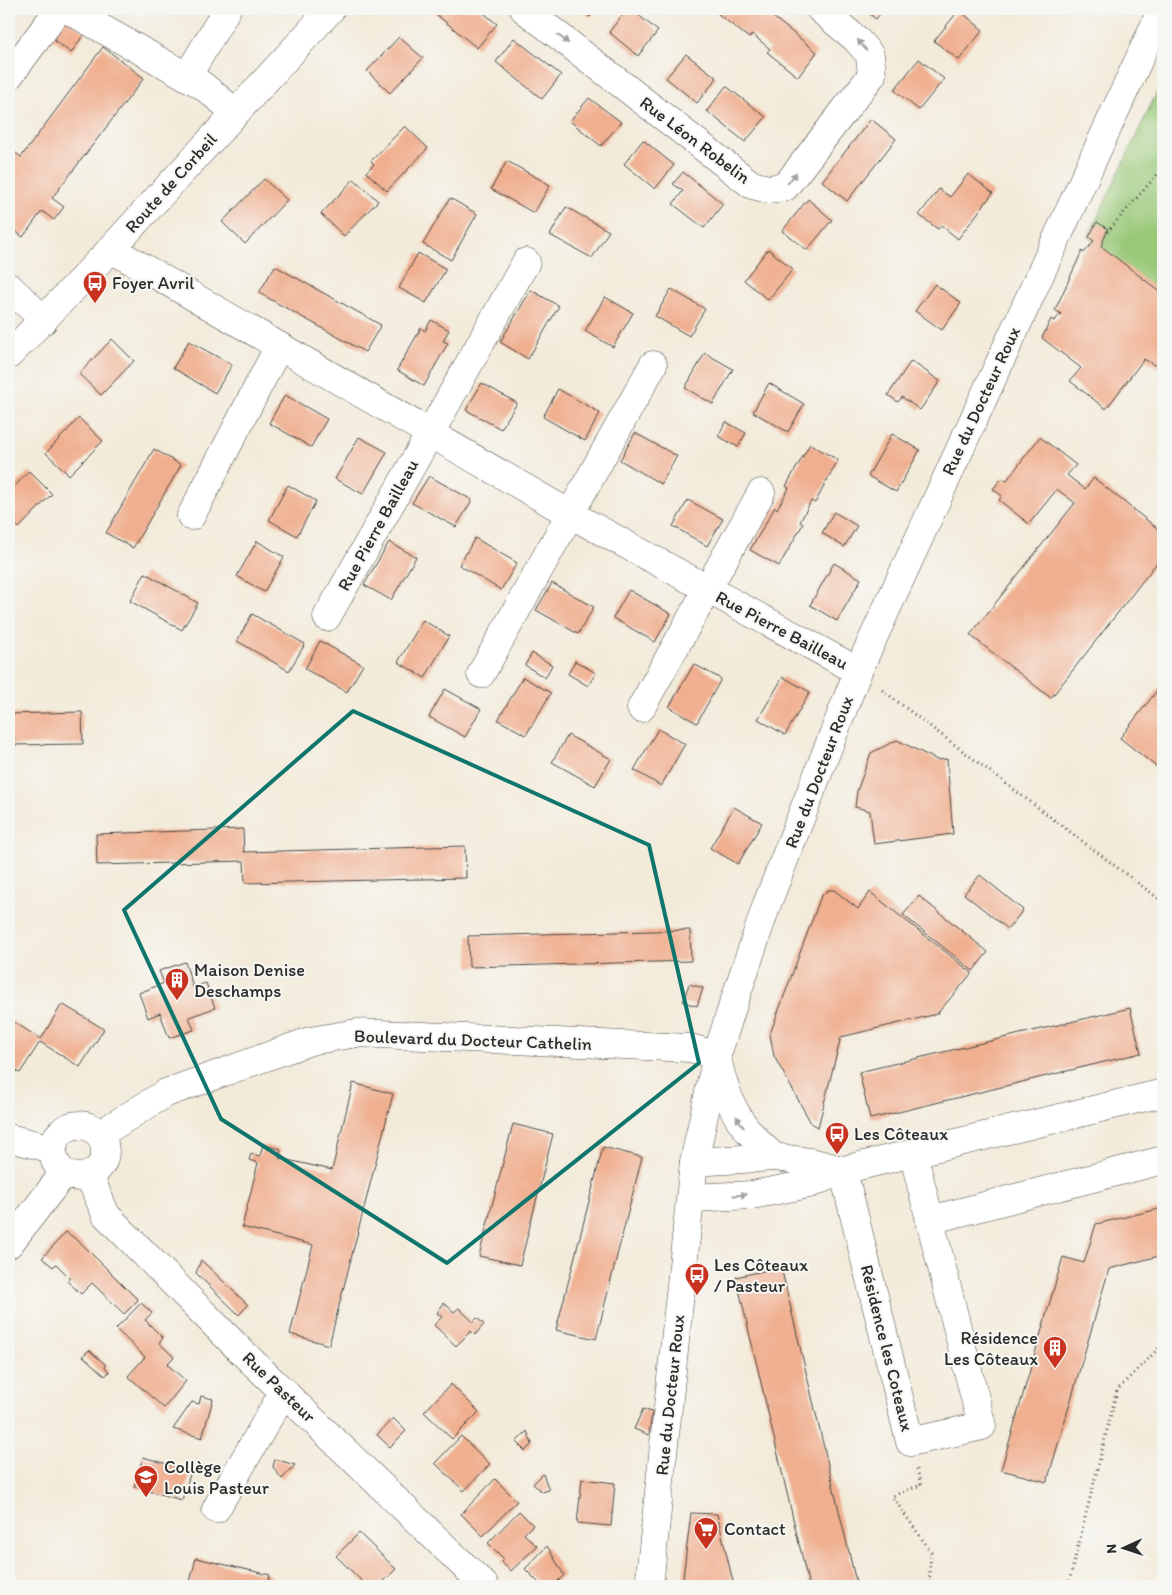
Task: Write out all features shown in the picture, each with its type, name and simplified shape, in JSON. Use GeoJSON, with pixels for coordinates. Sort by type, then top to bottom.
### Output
{"type":"FeatureCollection","features":[{"type":"Feature","properties":{"kind":"street"},"geometry":{"type":"LineString","coordinates":[[9,76],[59,9]]}},
{"type":"Feature","properties":{"kind":"street"},"geometry":{"type":"LineString","coordinates":[[68,9],[202,85],[235,112]]}},
{"type":"Feature","properties":{"kind":"street"},"geometry":{"type":"LineString","coordinates":[[186,76],[227,9]]}},
{"type":"Feature","properties":{"kind":"street","name":"Route de Corbeil"},"geometry":{"type":"LineString","coordinates":[[9,356],[111,249],[331,9]]}},
{"type":"Feature","properties":{"kind":"street","name":"Rue Léon Robelin"},"geometry":{"type":"LineString","coordinates":[[524,9],[752,185],[768,189],[785,187],[872,75],[870,55],[856,39],[820,9]]}},
{"type":"Feature","properties":{"kind":"street","name":"Rue du Docteur Roux"},"geometry":{"type":"LineString","coordinates":[[649,1586],[694,1162],[716,1055],[767,904],[858,671],[1162,9]]}},
{"type":"Feature","properties":{"kind":"street","name":"Rue Pierre Bailleau"},"geometry":{"type":"LineString","coordinates":[[111,249],[570,514],[858,671]]}},
{"type":"Feature","properties":{"kind":"street","name":"Rue Pierre Bailleau"},"geometry":{"type":"LineString","coordinates":[[326,617],[526,262]]}},
{"type":"Feature","properties":{"kind":"street"},"geometry":{"type":"LineString","coordinates":[[9,287],[44,320]]}},
{"type":"Feature","properties":{"kind":"street"},"geometry":{"type":"LineString","coordinates":[[191,516],[279,346]]}},
{"type":"Feature","properties":{"kind":"street"},"geometry":{"type":"LineString","coordinates":[[481,674],[653,365]]}},
{"type":"Feature","properties":{"kind":"street","name":"Rue Pierre Bailleau"},"geometry":{"type":"LineString","coordinates":[[641,708],[761,492]]}},
{"type":"Feature","properties":{"kind":"street","name":"Boulevard du Docteur Cathelin"},"geometry":{"type":"LineString","coordinates":[[100,1134],[141,1106],[166,1093],[310,1041],[357,1033],[690,1048],[716,1055]]}},
{"type":"Feature","properties":{"kind":"street"},"geometry":{"type":"LineString","coordinates":[[716,1055],[732,1109],[750,1136],[774,1157]]}},
{"type":"Feature","properties":{"kind":"street"},"geometry":{"type":"LineString","coordinates":[[691,1198],[752,1194],[809,1184],[843,1170],[1163,1093]]}},
{"type":"Feature","properties":{"kind":"street"},"geometry":{"type":"LineString","coordinates":[[81,1124],[91,1127],[100,1134],[106,1152],[98,1170],[77,1174],[57,1166],[52,1149],[62,1131],[71,1126],[81,1124]]}},
{"type":"Feature","properties":{"kind":"street"},"geometry":{"type":"LineString","coordinates":[[9,1138],[52,1149]]}},
{"type":"Feature","properties":{"kind":"street","name":"Résidence les Coteaux"},"geometry":{"type":"LineString","coordinates":[[843,1170],[910,1442],[982,1426],[913,1153]]}},
{"type":"Feature","properties":{"kind":"street"},"geometry":{"type":"LineString","coordinates":[[694,1162],[774,1157],[810,1162],[843,1170]]}},
{"type":"Feature","properties":{"kind":"street"},"geometry":{"type":"LineString","coordinates":[[930,1220],[1163,1160]]}},
{"type":"Feature","properties":{"kind":"street"},"geometry":{"type":"LineString","coordinates":[[9,1244],[77,1174]]}},
{"type":"Feature","properties":{"kind":"street","name":"Rue Pasteur"},"geometry":{"type":"LineString","coordinates":[[77,1174],[106,1215],[284,1392],[485,1586]]}},
{"type":"Feature","properties":{"kind":"street"},"geometry":{"type":"LineString","coordinates":[[216,1509],[284,1392]]}},
{"type":"Feature","properties":{"kind":"path"},"geometry":{"type":"LineString","coordinates":[[1107,232],[1163,168]]}},
{"type":"Feature","properties":{"kind":"path"},"geometry":{"type":"LineString","coordinates":[[858,671],[1163,902]]}},
{"type":"Feature","properties":{"kind":"path"},"geometry":{"type":"LineString","coordinates":[[1068,1586],[1117,1390],[1163,1344]]}},
{"type":"Feature","properties":{"kind":"path"},"geometry":{"type":"LineString","coordinates":[[910,1442],[921,1485],[892,1496],[931,1552],[929,1586]]}},
{"type":"Feature","properties":{"kind":"highlighted area"},"geometry":{"type":"Polygon","coordinates":[[[353,711],[649,845],[699,1063],[447,1263],[221,1119],[124,910],[353,711]]]}},
{"type":"Feature","properties":{"kind":"green space"},"geometry":{"type":"Polygon","coordinates":[[[1163,79],[1163,295],[1088,237],[1163,79]]]}},
{"type":"Feature","properties":{"kind":"building"},"geometry":{"type":"Polygon","coordinates":[[[432,9],[479,9],[497,24],[477,48],[432,9]]]}},
{"type":"Feature","properties":{"kind":"building"},"geometry":{"type":"Polygon","coordinates":[[[580,9],[596,9],[590,17],[580,9]]]}},
{"type":"Feature","properties":{"kind":"building"},"geometry":{"type":"Polygon","coordinates":[[[627,9],[631,9],[658,31],[638,56],[609,32],[627,9]]]}},
{"type":"Feature","properties":{"kind":"building"},"geometry":{"type":"Polygon","coordinates":[[[722,9],[763,9],[817,52],[798,77],[767,52],[770,49],[752,34],[749,38],[718,14],[722,9]]]}},
{"type":"Feature","properties":{"kind":"building"},"geometry":{"type":"Polygon","coordinates":[[[863,9],[884,9],[876,19],[863,9]]]}},
{"type":"Feature","properties":{"kind":"building"},"geometry":{"type":"Polygon","coordinates":[[[959,10],[983,30],[959,60],[934,41],[959,10]]]}},
{"type":"Feature","properties":{"kind":"building"},"geometry":{"type":"Polygon","coordinates":[[[64,17],[85,33],[71,53],[50,37],[64,17]]]}},
{"type":"Feature","properties":{"kind":"building"},"geometry":{"type":"Polygon","coordinates":[[[399,37],[423,58],[390,93],[367,71],[399,37]]]}},
{"type":"Feature","properties":{"kind":"building"},"geometry":{"type":"Polygon","coordinates":[[[514,38],[561,75],[542,99],[496,62],[514,38]]]}},
{"type":"Feature","properties":{"kind":"building"},"geometry":{"type":"Polygon","coordinates":[[[103,47],[144,78],[52,198],[64,207],[54,220],[42,211],[23,237],[9,226],[9,148],[21,157],[103,47]]]}},
{"type":"Feature","properties":{"kind":"building"},"geometry":{"type":"Polygon","coordinates":[[[686,54],[717,78],[697,103],[666,78],[686,54]]]}},
{"type":"Feature","properties":{"kind":"building"},"geometry":{"type":"Polygon","coordinates":[[[919,59],[944,79],[919,110],[894,90],[919,59]]]}},
{"type":"Feature","properties":{"kind":"building"},"geometry":{"type":"Polygon","coordinates":[[[726,86],[766,117],[745,142],[707,111],[726,86]]]}},
{"type":"Feature","properties":{"kind":"building"},"geometry":{"type":"Polygon","coordinates":[[[589,98],[621,122],[601,146],[570,121],[589,98]]]}},
{"type":"Feature","properties":{"kind":"building"},"geometry":{"type":"Polygon","coordinates":[[[871,119],[896,139],[847,201],[822,181],[871,119]]]}},
{"type":"Feature","properties":{"kind":"building"},"geometry":{"type":"Polygon","coordinates":[[[405,126],[428,148],[387,191],[366,172],[374,164],[371,161],[405,126]]]}},
{"type":"Feature","properties":{"kind":"building"},"geometry":{"type":"Polygon","coordinates":[[[643,140],[674,165],[655,189],[624,164],[643,140]]]}},
{"type":"Feature","properties":{"kind":"building"},"geometry":{"type":"Polygon","coordinates":[[[507,161],[550,185],[534,213],[491,189],[507,161]]]}},
{"type":"Feature","properties":{"kind":"building"},"geometry":{"type":"Polygon","coordinates":[[[683,172],[723,204],[704,228],[673,204],[683,191],[673,184],[683,172]]]}},
{"type":"Feature","properties":{"kind":"building"},"geometry":{"type":"Polygon","coordinates":[[[968,174],[993,193],[958,239],[941,225],[938,229],[919,215],[939,189],[950,197],[968,174]]]}},
{"type":"Feature","properties":{"kind":"building"},"geometry":{"type":"Polygon","coordinates":[[[264,179],[287,200],[245,244],[222,222],[264,179]]]}},
{"type":"Feature","properties":{"kind":"building"},"geometry":{"type":"Polygon","coordinates":[[[354,179],[378,201],[344,236],[321,214],[354,179]]]}},
{"type":"Feature","properties":{"kind":"building"},"geometry":{"type":"Polygon","coordinates":[[[450,198],[477,214],[451,260],[423,244],[450,198]]]}},
{"type":"Feature","properties":{"kind":"building"},"geometry":{"type":"Polygon","coordinates":[[[808,199],[832,220],[807,250],[782,231],[808,199]]]}},
{"type":"Feature","properties":{"kind":"building"},"geometry":{"type":"Polygon","coordinates":[[[566,207],[609,231],[592,258],[550,235],[566,207]]]}},
{"type":"Feature","properties":{"kind":"building"},"geometry":{"type":"Polygon","coordinates":[[[1097,222],[1108,229],[1101,246],[1163,294],[1163,370],[1144,359],[1106,409],[1070,381],[1081,368],[1042,338],[1051,319],[1054,321],[1061,314],[1055,310],[1082,251],[1084,253],[1094,241],[1089,237],[1097,222]]]}},
{"type":"Feature","properties":{"kind":"building"},"geometry":{"type":"Polygon","coordinates":[[[768,249],[793,269],[768,300],[744,280],[768,249]]]}},
{"type":"Feature","properties":{"kind":"building"},"geometry":{"type":"Polygon","coordinates":[[[418,253],[446,269],[426,303],[399,288],[418,253]]]}},
{"type":"Feature","properties":{"kind":"building"},"geometry":{"type":"Polygon","coordinates":[[[275,266],[381,325],[365,352],[259,293],[275,266]]]}},
{"type":"Feature","properties":{"kind":"building"},"geometry":{"type":"Polygon","coordinates":[[[935,284],[961,303],[942,330],[915,311],[935,284]]]}},
{"type":"Feature","properties":{"kind":"building"},"geometry":{"type":"Polygon","coordinates":[[[671,289],[705,309],[689,336],[655,316],[671,289]]]}},
{"type":"Feature","properties":{"kind":"building"},"geometry":{"type":"Polygon","coordinates":[[[531,290],[559,306],[528,359],[500,342],[531,290]]]}},
{"type":"Feature","properties":{"kind":"building"},"geometry":{"type":"Polygon","coordinates":[[[605,297],[633,313],[613,347],[585,331],[605,297]]]}},
{"type":"Feature","properties":{"kind":"building"},"geometry":{"type":"Polygon","coordinates":[[[431,320],[449,330],[443,341],[448,343],[424,386],[397,370],[421,328],[425,331],[431,320]]]}},
{"type":"Feature","properties":{"kind":"building"},"geometry":{"type":"Polygon","coordinates":[[[112,339],[134,361],[101,395],[79,374],[112,339]]]}},
{"type":"Feature","properties":{"kind":"building"},"geometry":{"type":"Polygon","coordinates":[[[189,341],[232,365],[215,393],[173,368],[189,341]]]}},
{"type":"Feature","properties":{"kind":"building"},"geometry":{"type":"Polygon","coordinates":[[[705,353],[733,369],[713,404],[685,388],[705,353]]]}},
{"type":"Feature","properties":{"kind":"building"},"geometry":{"type":"Polygon","coordinates":[[[911,361],[940,381],[920,410],[902,397],[898,402],[888,395],[911,361]]]}},
{"type":"Feature","properties":{"kind":"building"},"geometry":{"type":"Polygon","coordinates":[[[482,383],[517,403],[501,429],[466,410],[482,383]]]}},
{"type":"Feature","properties":{"kind":"building"},"geometry":{"type":"Polygon","coordinates":[[[769,383],[804,404],[788,432],[753,412],[769,383]]]}},
{"type":"Feature","properties":{"kind":"building"},"geometry":{"type":"Polygon","coordinates":[[[558,389],[600,413],[585,441],[543,417],[558,389]]]}},
{"type":"Feature","properties":{"kind":"building"},"geometry":{"type":"Polygon","coordinates":[[[285,395],[327,419],[311,447],[269,423],[285,395]]]}},
{"type":"Feature","properties":{"kind":"building"},"geometry":{"type":"Polygon","coordinates":[[[79,418],[103,441],[69,475],[46,453],[79,418]]]}},
{"type":"Feature","properties":{"kind":"building"},"geometry":{"type":"Polygon","coordinates":[[[726,422],[746,433],[738,447],[718,436],[726,422]]]}},
{"type":"Feature","properties":{"kind":"building"},"geometry":{"type":"Polygon","coordinates":[[[635,433],[677,456],[661,484],[620,460],[635,433]]]}},
{"type":"Feature","properties":{"kind":"building"},"geometry":{"type":"Polygon","coordinates":[[[892,434],[920,450],[896,492],[868,476],[892,434]]]}},
{"type":"Feature","properties":{"kind":"building"},"geometry":{"type":"Polygon","coordinates":[[[359,437],[387,452],[363,494],[335,479],[359,437]]]}},
{"type":"Feature","properties":{"kind":"building"},"geometry":{"type":"Polygon","coordinates":[[[1040,437],[1076,465],[1067,475],[1085,489],[1094,478],[1163,533],[1163,555],[1051,698],[970,635],[1075,503],[1057,489],[1029,524],[999,500],[1002,496],[993,489],[1002,478],[1006,481],[1040,437]]]}},
{"type":"Feature","properties":{"kind":"building"},"geometry":{"type":"Polygon","coordinates":[[[810,444],[838,460],[815,503],[811,501],[800,522],[803,524],[779,566],[750,550],[775,507],[777,509],[789,488],[786,486],[810,444]]]}},
{"type":"Feature","properties":{"kind":"building"},"geometry":{"type":"Polygon","coordinates":[[[154,449],[181,465],[133,548],[106,533],[154,449]]]}},
{"type":"Feature","properties":{"kind":"building"},"geometry":{"type":"Polygon","coordinates":[[[29,471],[52,494],[19,528],[9,518],[9,492],[29,471]]]}},
{"type":"Feature","properties":{"kind":"building"},"geometry":{"type":"Polygon","coordinates":[[[429,476],[472,500],[456,527],[412,503],[429,476]]]}},
{"type":"Feature","properties":{"kind":"building"},"geometry":{"type":"Polygon","coordinates":[[[288,485],[316,501],[297,536],[269,520],[288,485]]]}},
{"type":"Feature","properties":{"kind":"building"},"geometry":{"type":"Polygon","coordinates":[[[688,500],[723,519],[707,546],[673,526],[688,500]]]}},
{"type":"Feature","properties":{"kind":"building"},"geometry":{"type":"Polygon","coordinates":[[[834,512],[857,526],[844,547],[822,533],[834,512]]]}},
{"type":"Feature","properties":{"kind":"building"},"geometry":{"type":"Polygon","coordinates":[[[475,538],[517,563],[501,590],[459,565],[475,538]]]}},
{"type":"Feature","properties":{"kind":"building"},"geometry":{"type":"Polygon","coordinates":[[[257,541],[284,557],[264,592],[237,576],[257,541]]]}},
{"type":"Feature","properties":{"kind":"building"},"geometry":{"type":"Polygon","coordinates":[[[389,542],[416,557],[391,600],[364,585],[389,542]]]}},
{"type":"Feature","properties":{"kind":"building"},"geometry":{"type":"Polygon","coordinates":[[[834,563],[861,579],[837,621],[810,605],[834,563]]]}},
{"type":"Feature","properties":{"kind":"building"},"geometry":{"type":"Polygon","coordinates":[[[145,573],[198,603],[182,630],[130,601],[145,573]]]}},
{"type":"Feature","properties":{"kind":"building"},"geometry":{"type":"Polygon","coordinates":[[[552,583],[594,607],[578,634],[536,610],[552,583]]]}},
{"type":"Feature","properties":{"kind":"building"},"geometry":{"type":"Polygon","coordinates":[[[629,590],[671,614],[655,642],[613,618],[629,590]]]}},
{"type":"Feature","properties":{"kind":"building"},"geometry":{"type":"Polygon","coordinates":[[[252,614],[305,644],[289,671],[237,641],[252,614]]]}},
{"type":"Feature","properties":{"kind":"building"},"geometry":{"type":"Polygon","coordinates":[[[423,620],[449,636],[425,678],[398,662],[423,620]]]}},
{"type":"Feature","properties":{"kind":"building"},"geometry":{"type":"Polygon","coordinates":[[[320,641],[363,665],[347,692],[305,669],[320,641]]]}},
{"type":"Feature","properties":{"kind":"building"},"geometry":{"type":"Polygon","coordinates":[[[532,653],[552,665],[545,678],[525,665],[532,653]]]}},
{"type":"Feature","properties":{"kind":"building"},"geometry":{"type":"Polygon","coordinates":[[[575,661],[596,673],[588,686],[568,674],[575,661]]]}},
{"type":"Feature","properties":{"kind":"building"},"geometry":{"type":"Polygon","coordinates":[[[694,664],[721,679],[697,723],[669,707],[694,664]]]}},
{"type":"Feature","properties":{"kind":"building"},"geometry":{"type":"Polygon","coordinates":[[[523,677],[551,693],[526,735],[498,720],[523,677]]]}},
{"type":"Feature","properties":{"kind":"building"},"geometry":{"type":"Polygon","coordinates":[[[783,677],[810,692],[785,735],[758,719],[783,677]]]}},
{"type":"Feature","properties":{"kind":"building"},"geometry":{"type":"Polygon","coordinates":[[[1163,683],[1163,772],[1120,738],[1163,683]]]}},
{"type":"Feature","properties":{"kind":"building"},"geometry":{"type":"Polygon","coordinates":[[[445,689],[481,709],[465,737],[429,717],[445,689]]]}},
{"type":"Feature","properties":{"kind":"building"},"geometry":{"type":"Polygon","coordinates":[[[82,712],[83,744],[9,745],[9,714],[82,712]]]}},
{"type":"Feature","properties":{"kind":"building"},"geometry":{"type":"Polygon","coordinates":[[[658,729],[685,744],[661,786],[634,770],[658,729]]]}},
{"type":"Feature","properties":{"kind":"building"},"geometry":{"type":"Polygon","coordinates":[[[568,735],[611,759],[595,786],[552,762],[568,735]]]}},
{"type":"Feature","properties":{"kind":"building"},"geometry":{"type":"Polygon","coordinates":[[[897,740],[937,760],[947,759],[953,834],[874,844],[870,811],[855,807],[857,791],[871,753],[897,740]]]}},
{"type":"Feature","properties":{"kind":"building"},"geometry":{"type":"Polygon","coordinates":[[[734,807],[762,823],[738,864],[710,848],[734,807]]]}},
{"type":"Feature","properties":{"kind":"building"},"geometry":{"type":"Polygon","coordinates":[[[243,829],[244,852],[465,846],[466,878],[245,883],[244,861],[97,865],[96,834],[243,829]]]}},
{"type":"Feature","properties":{"kind":"building"},"geometry":{"type":"Polygon","coordinates":[[[980,875],[1023,910],[1008,929],[964,894],[980,875]]]}},
{"type":"Feature","properties":{"kind":"building"},"geometry":{"type":"Polygon","coordinates":[[[828,890],[834,890],[858,909],[870,892],[972,973],[937,1014],[841,1037],[818,1127],[811,1123],[774,1056],[770,1034],[821,896],[828,890]]]}},
{"type":"Feature","properties":{"kind":"building"},"geometry":{"type":"Polygon","coordinates":[[[919,896],[988,952],[973,971],[903,915],[919,896]]]}},
{"type":"Feature","properties":{"kind":"building"},"geometry":{"type":"Polygon","coordinates":[[[690,930],[691,961],[469,967],[468,936],[690,930]]]}},
{"type":"Feature","properties":{"kind":"building","name":"Maison Denise Deschamps"},"geometry":{"type":"Polygon","coordinates":[[[185,962],[193,987],[206,983],[215,1008],[189,1017],[194,1030],[169,1038],[160,1013],[148,1018],[139,993],[164,983],[159,971],[185,962]]]}},
{"type":"Feature","properties":{"kind":"building"},"geometry":{"type":"Polygon","coordinates":[[[689,984],[703,988],[697,1006],[683,1002],[689,984]]]}},
{"type":"Feature","properties":{"kind":"building"},"geometry":{"type":"Polygon","coordinates":[[[62,1004],[104,1029],[80,1067],[40,1042],[20,1073],[9,1066],[9,1019],[41,1039],[62,1004]]]}},
{"type":"Feature","properties":{"kind":"building"},"geometry":{"type":"Polygon","coordinates":[[[1130,1008],[1141,1053],[870,1119],[859,1072],[1130,1008]]]}},
{"type":"Feature","properties":{"kind":"building"},"geometry":{"type":"Polygon","coordinates":[[[353,1083],[393,1094],[329,1345],[290,1334],[313,1245],[242,1227],[258,1163],[249,1160],[251,1154],[260,1156],[263,1145],[281,1149],[279,1158],[332,1170],[353,1083]]]}},
{"type":"Feature","properties":{"kind":"building"},"geometry":{"type":"Polygon","coordinates":[[[513,1124],[553,1134],[520,1265],[479,1256],[513,1124]]]}},
{"type":"Feature","properties":{"kind":"building"},"geometry":{"type":"Polygon","coordinates":[[[603,1147],[642,1157],[596,1339],[556,1330],[603,1147]]]}},
{"type":"Feature","properties":{"kind":"building","name":"Résidence Les Côteaux"},"geometry":{"type":"Polygon","coordinates":[[[1163,1208],[1163,1255],[1109,1269],[1047,1482],[1001,1470],[1063,1257],[1084,1263],[1096,1224],[1163,1208]]]}},
{"type":"Feature","properties":{"kind":"building"},"geometry":{"type":"Polygon","coordinates":[[[66,1232],[81,1243],[138,1300],[124,1314],[92,1283],[81,1294],[67,1281],[70,1278],[56,1264],[53,1267],[42,1258],[66,1232]]]}},
{"type":"Feature","properties":{"kind":"building"},"geometry":{"type":"Polygon","coordinates":[[[201,1260],[248,1305],[239,1315],[196,1273],[201,1260]]]}},
{"type":"Feature","properties":{"kind":"building"},"geometry":{"type":"Polygon","coordinates":[[[781,1267],[857,1586],[809,1586],[736,1277],[781,1267]]]}},
{"type":"Feature","properties":{"kind":"building"},"geometry":{"type":"Polygon","coordinates":[[[141,1303],[152,1313],[145,1320],[163,1338],[159,1343],[174,1357],[167,1364],[186,1381],[164,1408],[128,1376],[145,1357],[116,1329],[141,1303]]]}},
{"type":"Feature","properties":{"kind":"building"},"geometry":{"type":"Polygon","coordinates":[[[444,1303],[454,1312],[459,1308],[473,1322],[477,1318],[484,1324],[475,1335],[471,1331],[456,1346],[434,1325],[442,1317],[437,1313],[444,1303]]]}},
{"type":"Feature","properties":{"kind":"building"},"geometry":{"type":"Polygon","coordinates":[[[89,1350],[106,1365],[105,1367],[109,1372],[105,1376],[83,1356],[89,1350]]]}},
{"type":"Feature","properties":{"kind":"building"},"geometry":{"type":"Polygon","coordinates":[[[451,1384],[479,1412],[452,1439],[424,1412],[451,1384]]]}},
{"type":"Feature","properties":{"kind":"building"},"geometry":{"type":"Polygon","coordinates":[[[201,1396],[213,1399],[202,1438],[173,1429],[192,1402],[199,1404],[201,1396]]]}},
{"type":"Feature","properties":{"kind":"building"},"geometry":{"type":"Polygon","coordinates":[[[643,1409],[652,1412],[649,1435],[634,1429],[643,1409]]]}},
{"type":"Feature","properties":{"kind":"building"},"geometry":{"type":"Polygon","coordinates":[[[393,1418],[406,1431],[390,1447],[377,1435],[393,1418]]]}},
{"type":"Feature","properties":{"kind":"building"},"geometry":{"type":"Polygon","coordinates":[[[527,1431],[532,1444],[525,1451],[516,1442],[527,1431]]]}},
{"type":"Feature","properties":{"kind":"building"},"geometry":{"type":"Polygon","coordinates":[[[461,1436],[490,1464],[464,1491],[435,1463],[461,1436]]]}},
{"type":"Feature","properties":{"kind":"building"},"geometry":{"type":"Polygon","coordinates":[[[143,1457],[191,1471],[182,1500],[134,1487],[143,1457]]]}},
{"type":"Feature","properties":{"kind":"building"},"geometry":{"type":"Polygon","coordinates":[[[275,1459],[295,1465],[282,1479],[273,1467],[275,1459]]]}},
{"type":"Feature","properties":{"kind":"building"},"geometry":{"type":"Polygon","coordinates":[[[543,1474],[549,1490],[542,1492],[533,1484],[543,1474]]]}},
{"type":"Feature","properties":{"kind":"building"},"geometry":{"type":"Polygon","coordinates":[[[495,1479],[517,1501],[483,1536],[461,1514],[495,1479]]]}},
{"type":"Feature","properties":{"kind":"building"},"geometry":{"type":"Polygon","coordinates":[[[582,1479],[615,1483],[611,1526],[577,1523],[582,1479]]]}},
{"type":"Feature","properties":{"kind":"building"},"geometry":{"type":"Polygon","coordinates":[[[519,1511],[533,1525],[524,1534],[537,1546],[511,1571],[501,1562],[504,1559],[488,1543],[519,1511]]]}},
{"type":"Feature","properties":{"kind":"building","name":"Contact"},"geometry":{"type":"Polygon","coordinates":[[[691,1513],[717,1514],[734,1586],[682,1586],[691,1513]]]}},
{"type":"Feature","properties":{"kind":"building"},"geometry":{"type":"Polygon","coordinates":[[[359,1533],[396,1569],[379,1586],[367,1586],[336,1556],[359,1533]]]}},
{"type":"Feature","properties":{"kind":"building"},"geometry":{"type":"Polygon","coordinates":[[[547,1546],[564,1575],[553,1586],[542,1586],[525,1569],[547,1546]]]}},
{"type":"Feature","properties":{"kind":"building"},"geometry":{"type":"Polygon","coordinates":[[[196,1558],[270,1575],[267,1586],[189,1586],[196,1558]]]}},
{"type":"Feature","properties":{"kind":"place","name":"Foyer Avril"},"geometry":{"type":"Point","coordinates":[95,304]}},
{"type":"Feature","properties":{"kind":"place","name":"Maison Denise Deschamps"},"geometry":{"type":"Point","coordinates":[177,1001]}},
{"type":"Feature","properties":{"kind":"place","name":"Les Côteaux"},"geometry":{"type":"Point","coordinates":[837,1155]}},
{"type":"Feature","properties":{"kind":"place","name":"Les Côteaux / Pasteur"},"geometry":{"type":"Point","coordinates":[697,1296]}},
{"type":"Feature","properties":{"kind":"place","name":"Résidence Les Côteaux"},"geometry":{"type":"Point","coordinates":[1055,1369]}},
{"type":"Feature","properties":{"kind":"place","name":"Collège Louis Pasteur"},"geometry":{"type":"Point","coordinates":[146,1498]}},
{"type":"Feature","properties":{"kind":"place","name":"Contact"},"geometry":{"type":"Point","coordinates":[706,1550]}}]}
